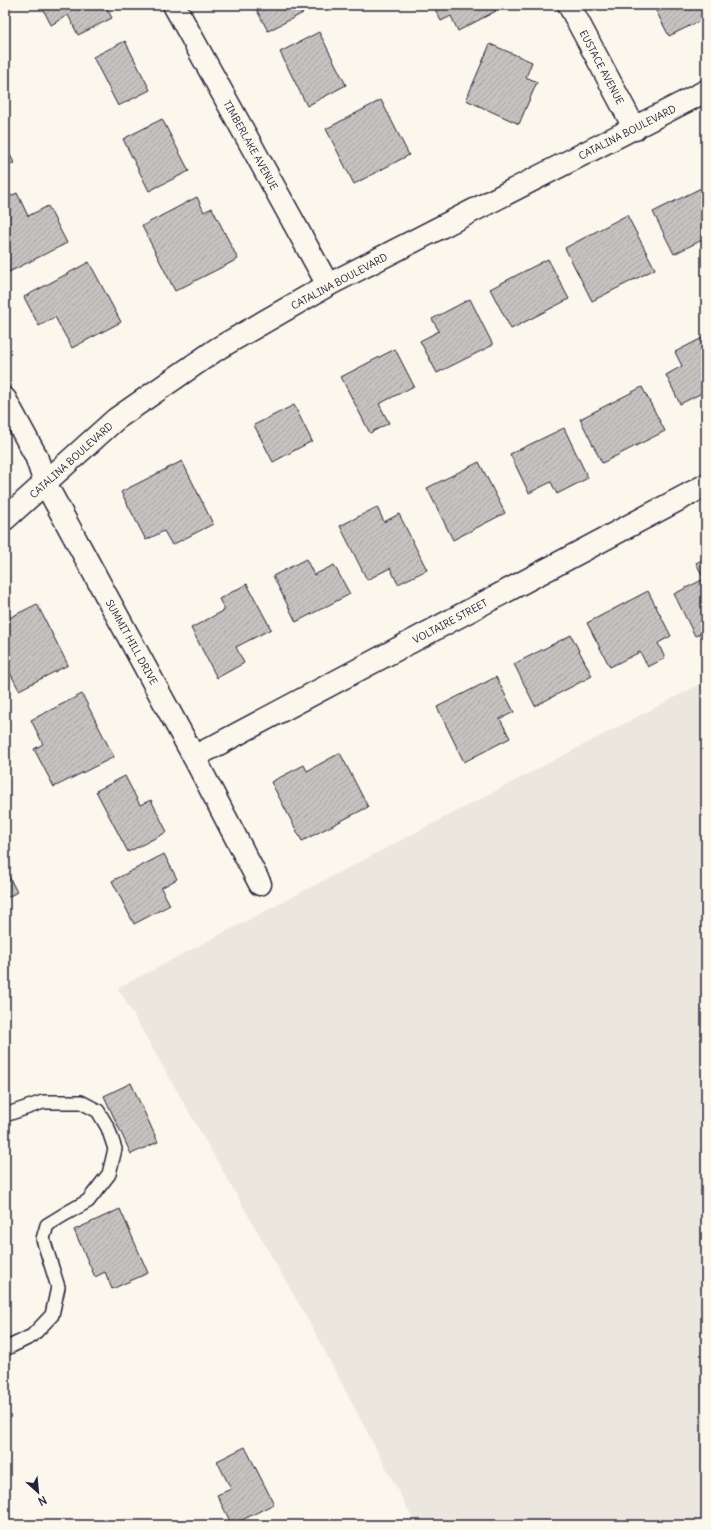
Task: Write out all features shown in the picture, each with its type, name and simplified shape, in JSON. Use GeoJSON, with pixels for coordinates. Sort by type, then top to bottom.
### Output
{"type":"FeatureCollection","features":[{"type":"Feature","properties":{"kind":"street","name":"TIMBERLAKE AVENUE"},"geometry":{"type":"LineString","coordinates":[[174,5],[328,285]]}},
{"type":"Feature","properties":{"kind":"street","name":"EUSTACE AVENUE"},"geometry":{"type":"LineString","coordinates":[[569,5],[635,129]]}},
{"type":"Feature","properties":{"kind":"street","name":"CATALINA BOULEVARD"},"geometry":{"type":"LineString","coordinates":[[5,519],[116,419],[217,349],[328,285],[706,92]]}},
{"type":"Feature","properties":{"kind":"street","name":"SUMMIT HILL DRIVE"},"geometry":{"type":"LineString","coordinates":[[5,399],[36,456],[45,483],[194,757],[260,884]]}},
{"type":"Feature","properties":{"kind":"street","name":"VOLTAIRE STREET"},"geometry":{"type":"LineString","coordinates":[[194,757],[706,485]]}},
{"type":"Feature","properties":{"kind":"lane"},"geometry":{"type":"LineString","coordinates":[[5,1115],[43,1102],[81,1102],[98,1111],[108,1128],[115,1149],[110,1174],[88,1201],[47,1225],[43,1239],[58,1286],[52,1315],[32,1336],[5,1349]]}},
{"type":"Feature","properties":{"kind":"shaded area"},"geometry":{"type":"Polygon","coordinates":[[[706,681],[706,1525],[416,1525],[312,1327],[118,988],[706,681]]]}},
{"type":"Feature","properties":{"kind":"building"},"geometry":{"type":"Polygon","coordinates":[[[41,5],[105,5],[112,18],[78,35],[68,15],[51,25],[41,5]]]}},
{"type":"Feature","properties":{"kind":"building"},"geometry":{"type":"Polygon","coordinates":[[[254,5],[299,5],[303,13],[268,31],[254,5]]]}},
{"type":"Feature","properties":{"kind":"building"},"geometry":{"type":"Polygon","coordinates":[[[433,5],[493,5],[496,11],[458,31],[451,16],[441,21],[433,5]]]}},
{"type":"Feature","properties":{"kind":"building"},"geometry":{"type":"Polygon","coordinates":[[[653,5],[706,5],[706,18],[669,36],[653,5]]]}},
{"type":"Feature","properties":{"kind":"building"},"geometry":{"type":"Polygon","coordinates":[[[319,32],[346,85],[307,106],[280,52],[319,32]]]}},
{"type":"Feature","properties":{"kind":"building"},"geometry":{"type":"Polygon","coordinates":[[[125,41],[150,90],[118,106],[93,57],[125,41]]]}},
{"type":"Feature","properties":{"kind":"building"},"geometry":{"type":"Polygon","coordinates":[[[490,44],[532,62],[526,77],[537,82],[519,124],[466,100],[490,44]]]}},
{"type":"Feature","properties":{"kind":"building"},"geometry":{"type":"Polygon","coordinates":[[[381,100],[409,155],[354,184],[326,129],[381,100]]]}},
{"type":"Feature","properties":{"kind":"building"},"geometry":{"type":"Polygon","coordinates":[[[162,119],[189,171],[149,191],[123,139],[162,119]]]}},
{"type":"Feature","properties":{"kind":"building"},"geometry":{"type":"Polygon","coordinates":[[[5,144],[14,163],[5,167],[5,144]]]}},
{"type":"Feature","properties":{"kind":"building"},"geometry":{"type":"Polygon","coordinates":[[[703,187],[706,192],[706,238],[674,254],[653,212],[703,187]]]}},
{"type":"Feature","properties":{"kind":"building"},"geometry":{"type":"Polygon","coordinates":[[[17,193],[28,216],[48,206],[67,243],[9,272],[5,264],[5,199],[17,193]]]}},
{"type":"Feature","properties":{"kind":"building"},"geometry":{"type":"Polygon","coordinates":[[[197,197],[204,212],[212,208],[238,259],[175,291],[142,226],[197,197]]]}},
{"type":"Feature","properties":{"kind":"building"},"geometry":{"type":"Polygon","coordinates":[[[627,215],[655,269],[592,301],[565,248],[627,215]]]}},
{"type":"Feature","properties":{"kind":"building"},"geometry":{"type":"Polygon","coordinates":[[[548,259],[569,299],[511,329],[490,289],[548,259]]]}},
{"type":"Feature","properties":{"kind":"building"},"geometry":{"type":"Polygon","coordinates":[[[89,262],[121,322],[72,348],[55,317],[39,326],[24,297],[89,262]]]}},
{"type":"Feature","properties":{"kind":"building"},"geometry":{"type":"Polygon","coordinates":[[[470,299],[493,345],[437,373],[420,341],[439,331],[432,319],[470,299]]]}},
{"type":"Feature","properties":{"kind":"building"},"geometry":{"type":"Polygon","coordinates":[[[706,336],[706,391],[680,404],[666,375],[682,366],[675,352],[706,336]]]}},
{"type":"Feature","properties":{"kind":"building"},"geometry":{"type":"Polygon","coordinates":[[[395,349],[414,386],[379,404],[389,423],[370,433],[341,377],[395,349]]]}},
{"type":"Feature","properties":{"kind":"building"},"geometry":{"type":"Polygon","coordinates":[[[642,387],[665,431],[602,463],[580,419],[642,387]]]}},
{"type":"Feature","properties":{"kind":"building"},"geometry":{"type":"Polygon","coordinates":[[[294,405],[312,441],[273,462],[254,425],[294,405]]]}},
{"type":"Feature","properties":{"kind":"building"},"geometry":{"type":"Polygon","coordinates":[[[564,428],[588,478],[557,494],[551,482],[529,493],[510,454],[564,428]]]}},
{"type":"Feature","properties":{"kind":"building"},"geometry":{"type":"Polygon","coordinates":[[[182,461],[213,524],[172,545],[164,531],[146,540],[121,492],[182,461]]]}},
{"type":"Feature","properties":{"kind":"building"},"geometry":{"type":"Polygon","coordinates":[[[479,462],[505,513],[453,540],[427,488],[479,462]]]}},
{"type":"Feature","properties":{"kind":"building"},"geometry":{"type":"Polygon","coordinates":[[[377,507],[384,522],[399,514],[427,570],[398,584],[390,568],[367,580],[340,526],[377,507]]]}},
{"type":"Feature","properties":{"kind":"building"},"geometry":{"type":"Polygon","coordinates":[[[706,558],[706,631],[695,636],[674,594],[704,579],[696,563],[706,558]]]}},
{"type":"Feature","properties":{"kind":"building"},"geometry":{"type":"Polygon","coordinates":[[[306,559],[314,575],[334,565],[350,594],[296,622],[273,576],[306,559]]]}},
{"type":"Feature","properties":{"kind":"building"},"geometry":{"type":"Polygon","coordinates":[[[247,584],[271,629],[236,647],[244,663],[217,678],[191,628],[225,610],[219,599],[247,584]]]}},
{"type":"Feature","properties":{"kind":"building"},"geometry":{"type":"Polygon","coordinates":[[[648,591],[671,636],[658,643],[665,658],[648,667],[640,652],[610,667],[587,623],[648,591]]]}},
{"type":"Feature","properties":{"kind":"building"},"geometry":{"type":"Polygon","coordinates":[[[37,604],[68,665],[19,690],[5,663],[5,620],[37,604]]]}},
{"type":"Feature","properties":{"kind":"building"},"geometry":{"type":"Polygon","coordinates":[[[571,635],[592,676],[535,706],[514,664],[571,635]]]}},
{"type":"Feature","properties":{"kind":"building"},"geometry":{"type":"Polygon","coordinates":[[[496,677],[514,712],[500,719],[510,738],[464,762],[437,707],[496,677]]]}},
{"type":"Feature","properties":{"kind":"building"},"geometry":{"type":"Polygon","coordinates":[[[82,694],[114,757],[54,787],[34,749],[43,744],[31,720],[82,694]]]}},
{"type":"Feature","properties":{"kind":"building"},"geometry":{"type":"Polygon","coordinates":[[[340,753],[368,807],[302,841],[271,782],[304,765],[307,771],[340,753]]]}},
{"type":"Feature","properties":{"kind":"building"},"geometry":{"type":"Polygon","coordinates":[[[125,776],[140,805],[151,800],[167,832],[128,852],[96,791],[125,776]]]}},
{"type":"Feature","properties":{"kind":"building"},"geometry":{"type":"Polygon","coordinates":[[[164,854],[177,879],[161,888],[170,905],[134,924],[112,881],[164,854]]]}},
{"type":"Feature","properties":{"kind":"building"},"geometry":{"type":"Polygon","coordinates":[[[5,869],[17,892],[5,899],[5,869]]]}},
{"type":"Feature","properties":{"kind":"building"},"geometry":{"type":"Polygon","coordinates":[[[131,1083],[158,1142],[131,1154],[104,1096],[131,1083]]]}},
{"type":"Feature","properties":{"kind":"building"},"geometry":{"type":"Polygon","coordinates":[[[120,1209],[148,1273],[112,1289],[105,1272],[95,1277],[74,1230],[120,1209]]]}},
{"type":"Feature","properties":{"kind":"building"},"geometry":{"type":"Polygon","coordinates":[[[245,1447],[274,1504],[232,1525],[217,1495],[231,1489],[217,1461],[245,1447]]]}}]}
